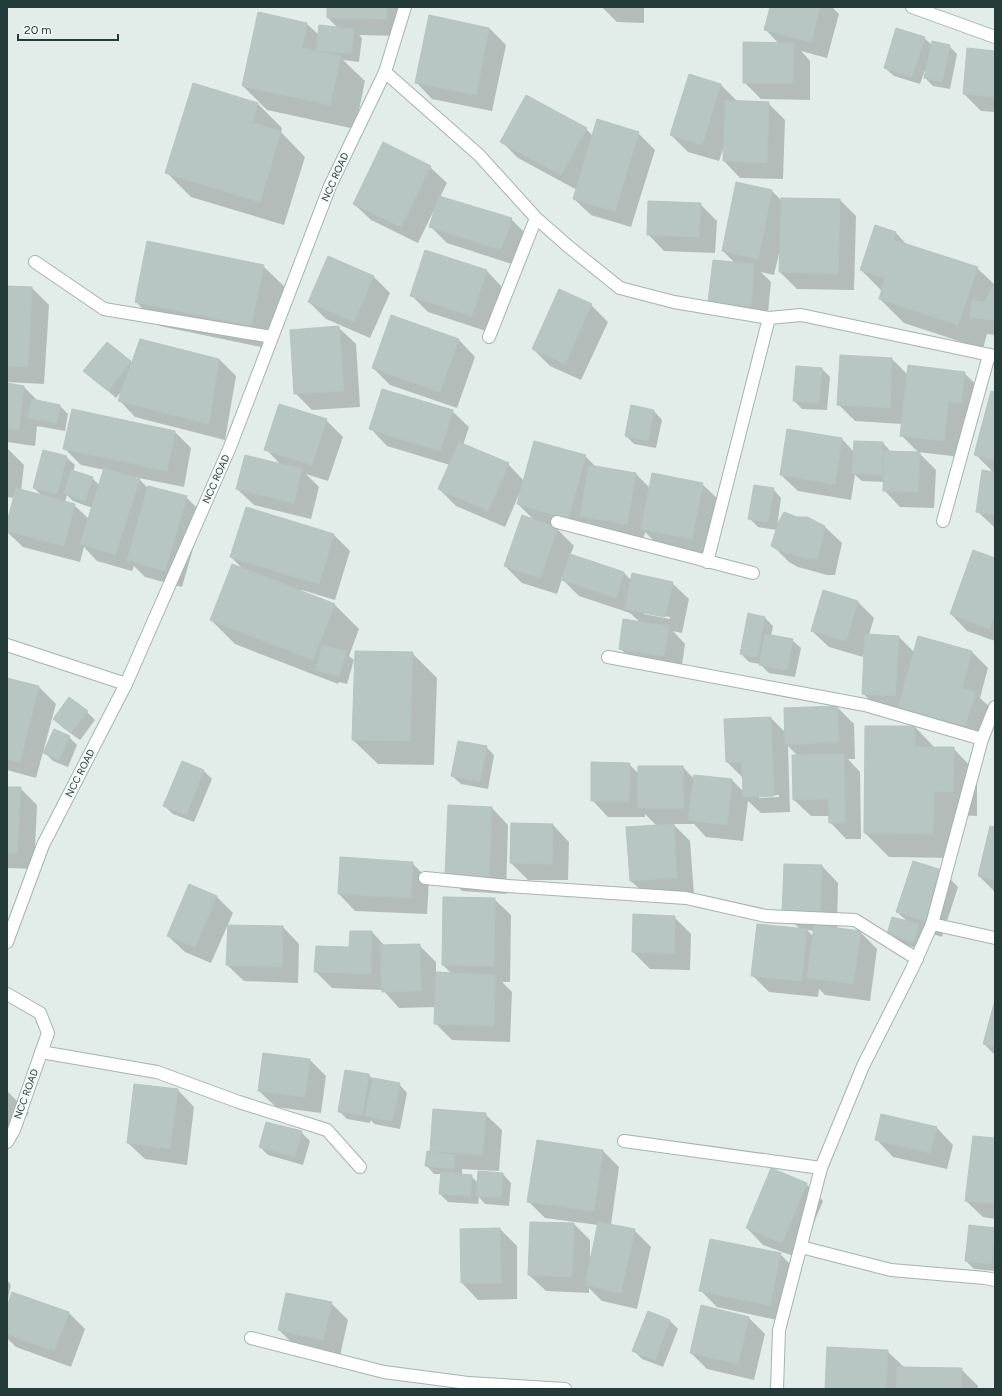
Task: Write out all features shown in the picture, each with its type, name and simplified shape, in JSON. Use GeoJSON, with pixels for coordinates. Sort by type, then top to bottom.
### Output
{"type":"FeatureCollection","features":[{"type":"Feature","properties":{"kind":"street","name":"NCC ROAD"},"geometry":{"type":"LineString","coordinates":[[7,942],[43,845],[126,684],[230,448],[330,186],[385,72],[405,7]]}},
{"type":"Feature","properties":{"kind":"street"},"geometry":{"type":"LineString","coordinates":[[912,7],[995,37]]}},
{"type":"Feature","properties":{"kind":"street"},"geometry":{"type":"LineString","coordinates":[[385,72],[479,155],[536,218],[620,288],[674,302],[769,318],[801,315],[992,356],[942,522]]}},
{"type":"Feature","properties":{"kind":"street"},"geometry":{"type":"LineString","coordinates":[[489,337],[536,218]]}},
{"type":"Feature","properties":{"kind":"street"},"geometry":{"type":"LineString","coordinates":[[35,262],[104,309],[272,337]]}},
{"type":"Feature","properties":{"kind":"street"},"geometry":{"type":"LineString","coordinates":[[707,562],[769,318]]}},
{"type":"Feature","properties":{"kind":"street"},"geometry":{"type":"LineString","coordinates":[[557,522],[753,573]]}},
{"type":"Feature","properties":{"kind":"street"},"geometry":{"type":"LineString","coordinates":[[7,645],[126,684]]}},
{"type":"Feature","properties":{"kind":"street"},"geometry":{"type":"LineString","coordinates":[[608,657],[865,706],[982,739]]}},
{"type":"Feature","properties":{"kind":"street"},"geometry":{"type":"LineString","coordinates":[[777,1389],[779,1330],[821,1168],[863,1066],[917,959],[932,924],[982,739],[995,707]]}},
{"type":"Feature","properties":{"kind":"street"},"geometry":{"type":"LineString","coordinates":[[425,878],[508,886],[686,898],[766,916],[855,920],[917,959]]}},
{"type":"Feature","properties":{"kind":"street"},"geometry":{"type":"LineString","coordinates":[[932,924],[995,938]]}},
{"type":"Feature","properties":{"kind":"street","name":"NCC ROAD"},"geometry":{"type":"LineString","coordinates":[[7,994],[40,1013],[48,1033],[14,1130],[7,1142]]}},
{"type":"Feature","properties":{"kind":"street"},"geometry":{"type":"LineString","coordinates":[[41,1052],[157,1072],[239,1102],[327,1130],[360,1167]]}},
{"type":"Feature","properties":{"kind":"street"},"geometry":{"type":"LineString","coordinates":[[624,1141],[821,1168]]}},
{"type":"Feature","properties":{"kind":"street"},"geometry":{"type":"LineString","coordinates":[[801,1247],[891,1270],[995,1280]]}},
{"type":"Feature","properties":{"kind":"street"},"geometry":{"type":"LineString","coordinates":[[251,1338],[384,1372],[467,1386],[565,1389]]}},
{"type":"Feature","properties":{"kind":"building"},"geometry":{"type":"Polygon","coordinates":[[[327,7],[386,7],[386,19],[327,18],[327,7]]]}},
{"type":"Feature","properties":{"kind":"building"},"geometry":{"type":"Polygon","coordinates":[[[770,7],[820,7],[811,42],[764,30],[770,7]]]}},
{"type":"Feature","properties":{"kind":"building"},"geometry":{"type":"Polygon","coordinates":[[[258,12],[307,23],[302,48],[341,56],[330,105],[242,86],[258,12]]]}},
{"type":"Feature","properties":{"kind":"building"},"geometry":{"type":"Polygon","coordinates":[[[429,15],[489,28],[476,95],[415,83],[429,15]]]}},
{"type":"Feature","properties":{"kind":"building"},"geometry":{"type":"Polygon","coordinates":[[[319,25],[354,29],[351,54],[316,50],[319,25]]]}},
{"type":"Feature","properties":{"kind":"building"},"geometry":{"type":"Polygon","coordinates":[[[896,28],[925,37],[912,77],[884,68],[896,28]]]}},
{"type":"Feature","properties":{"kind":"building"},"geometry":{"type":"Polygon","coordinates":[[[932,41],[950,45],[942,82],[924,78],[932,41]]]}},
{"type":"Feature","properties":{"kind":"building"},"geometry":{"type":"Polygon","coordinates":[[[743,42],[794,43],[793,83],[743,83],[743,42]]]}},
{"type":"Feature","properties":{"kind":"building"},"geometry":{"type":"Polygon","coordinates":[[[967,48],[995,51],[995,97],[963,94],[967,48]]]}},
{"type":"Feature","properties":{"kind":"building"},"geometry":{"type":"Polygon","coordinates":[[[689,74],[721,84],[702,145],[670,135],[689,74]]]}},
{"type":"Feature","properties":{"kind":"building"},"geometry":{"type":"Polygon","coordinates":[[[193,83],[258,103],[252,123],[281,131],[260,202],[165,173],[193,83]]]}},
{"type":"Feature","properties":{"kind":"building"},"geometry":{"type":"Polygon","coordinates":[[[526,95],[587,128],[561,175],[500,142],[526,95]]]}},
{"type":"Feature","properties":{"kind":"building"},"geometry":{"type":"Polygon","coordinates":[[[725,100],[769,102],[767,163],[723,161],[725,100]]]}},
{"type":"Feature","properties":{"kind":"building"},"geometry":{"type":"Polygon","coordinates":[[[597,119],[639,132],[615,211],[573,199],[597,119]]]}},
{"type":"Feature","properties":{"kind":"building"},"geometry":{"type":"Polygon","coordinates":[[[383,142],[431,166],[401,227],[353,204],[383,142]]]}},
{"type":"Feature","properties":{"kind":"building"},"geometry":{"type":"Polygon","coordinates":[[[736,182],[772,190],[758,259],[722,251],[736,182]]]}},
{"type":"Feature","properties":{"kind":"building"},"geometry":{"type":"Polygon","coordinates":[[[439,196],[512,218],[501,250],[429,227],[439,196]]]}},
{"type":"Feature","properties":{"kind":"building"},"geometry":{"type":"Polygon","coordinates":[[[781,198],[840,199],[838,274],[779,272],[781,198]]]}},
{"type":"Feature","properties":{"kind":"building"},"geometry":{"type":"Polygon","coordinates":[[[648,201],[701,203],[699,237],[647,235],[648,201]]]}},
{"type":"Feature","properties":{"kind":"building"},"geometry":{"type":"Polygon","coordinates":[[[875,225],[896,232],[894,240],[978,267],[958,325],[879,299],[885,278],[860,270],[875,225]]]}},
{"type":"Feature","properties":{"kind":"building"},"geometry":{"type":"Polygon","coordinates":[[[147,241],[264,265],[251,326],[135,302],[147,241]]]}},
{"type":"Feature","properties":{"kind":"building"},"geometry":{"type":"Polygon","coordinates":[[[425,250],[487,270],[472,316],[410,296],[425,250]]]}},
{"type":"Feature","properties":{"kind":"building"},"geometry":{"type":"Polygon","coordinates":[[[328,256],[374,276],[354,322],[308,302],[328,256]]]}},
{"type":"Feature","properties":{"kind":"building"},"geometry":{"type":"Polygon","coordinates":[[[713,260],[754,264],[751,306],[708,302],[713,260]]]}},
{"type":"Feature","properties":{"kind":"building"},"geometry":{"type":"Polygon","coordinates":[[[995,282],[995,320],[970,318],[972,300],[984,302],[995,282]]]}},
{"type":"Feature","properties":{"kind":"building"},"geometry":{"type":"Polygon","coordinates":[[[7,286],[32,287],[28,367],[7,366],[7,286]]]}},
{"type":"Feature","properties":{"kind":"building"},"geometry":{"type":"Polygon","coordinates":[[[559,289],[592,304],[565,364],[532,349],[559,289]]]}},
{"type":"Feature","properties":{"kind":"building"},"geometry":{"type":"Polygon","coordinates":[[[391,315],[459,339],[440,392],[372,368],[391,315]]]}},
{"type":"Feature","properties":{"kind":"building"},"geometry":{"type":"Polygon","coordinates":[[[339,326],[344,391],[294,394],[290,330],[339,326]]]}},
{"type":"Feature","properties":{"kind":"building"},"geometry":{"type":"Polygon","coordinates":[[[140,339],[219,359],[209,424],[118,401],[140,339]]]}},
{"type":"Feature","properties":{"kind":"building"},"geometry":{"type":"Polygon","coordinates":[[[107,342],[131,361],[108,391],[83,371],[107,342]]]}},
{"type":"Feature","properties":{"kind":"building"},"geometry":{"type":"Polygon","coordinates":[[[840,355],[892,358],[890,408],[837,405],[840,355]]]}},
{"type":"Feature","properties":{"kind":"building"},"geometry":{"type":"Polygon","coordinates":[[[908,365],[965,372],[961,403],[948,402],[944,441],[900,436],[908,365]]]}},
{"type":"Feature","properties":{"kind":"building"},"geometry":{"type":"Polygon","coordinates":[[[796,366],[822,368],[819,403],[793,401],[796,366]]]}},
{"type":"Feature","properties":{"kind":"building"},"geometry":{"type":"Polygon","coordinates":[[[7,383],[24,386],[19,430],[7,428],[7,383]]]}},
{"type":"Feature","properties":{"kind":"building"},"geometry":{"type":"Polygon","coordinates":[[[382,389],[453,410],[440,451],[369,429],[382,389]]]}},
{"type":"Feature","properties":{"kind":"building"},"geometry":{"type":"Polygon","coordinates":[[[991,391],[995,392],[995,460],[974,455],[991,391]]]}},
{"type":"Feature","properties":{"kind":"building"},"geometry":{"type":"Polygon","coordinates":[[[32,399],[60,405],[57,423],[28,418],[32,399]]]}},
{"type":"Feature","properties":{"kind":"building"},"geometry":{"type":"Polygon","coordinates":[[[279,404],[327,419],[312,465],[264,450],[279,404]]]}},
{"type":"Feature","properties":{"kind":"building"},"geometry":{"type":"Polygon","coordinates":[[[631,405],[654,410],[648,441],[625,436],[631,405]]]}},
{"type":"Feature","properties":{"kind":"building"},"geometry":{"type":"Polygon","coordinates":[[[72,409],[175,431],[167,471],[63,449],[72,409]]]}},
{"type":"Feature","properties":{"kind":"building"},"geometry":{"type":"Polygon","coordinates":[[[787,429],[842,438],[835,484],[780,475],[787,429]]]}},
{"type":"Feature","properties":{"kind":"building"},"geometry":{"type":"Polygon","coordinates":[[[534,441],[586,455],[568,519],[517,504],[534,441]]]}},
{"type":"Feature","properties":{"kind":"building"},"geometry":{"type":"Polygon","coordinates":[[[854,441],[883,442],[882,475],[852,473],[854,441]]]}},
{"type":"Feature","properties":{"kind":"building"},"geometry":{"type":"Polygon","coordinates":[[[459,442],[509,463],[488,511],[438,489],[459,442]]]}},
{"type":"Feature","properties":{"kind":"building"},"geometry":{"type":"Polygon","coordinates":[[[43,450],[67,456],[57,494],[33,488],[43,450]]]}},
{"type":"Feature","properties":{"kind":"building"},"geometry":{"type":"Polygon","coordinates":[[[884,451],[920,452],[918,492],[883,491],[884,451]]]}},
{"type":"Feature","properties":{"kind":"building"},"geometry":{"type":"Polygon","coordinates":[[[245,455],[302,469],[294,503],[236,489],[245,455]]]}},
{"type":"Feature","properties":{"kind":"building"},"geometry":{"type":"Polygon","coordinates":[[[589,465],[636,473],[627,524],[580,516],[589,465]]]}},
{"type":"Feature","properties":{"kind":"building"},"geometry":{"type":"Polygon","coordinates":[[[104,468],[140,479],[115,555],[80,544],[104,468]]]}},
{"type":"Feature","properties":{"kind":"building"},"geometry":{"type":"Polygon","coordinates":[[[71,470],[93,477],[85,501],[64,493],[71,470]]]}},
{"type":"Feature","properties":{"kind":"building"},"geometry":{"type":"Polygon","coordinates":[[[982,470],[995,472],[995,515],[976,512],[982,470]]]}},
{"type":"Feature","properties":{"kind":"building"},"geometry":{"type":"Polygon","coordinates":[[[652,473],[703,483],[692,539],[641,529],[652,473]]]}},
{"type":"Feature","properties":{"kind":"building"},"geometry":{"type":"Polygon","coordinates":[[[754,485],[774,488],[768,522],[748,519],[754,485]]]}},
{"type":"Feature","properties":{"kind":"building"},"geometry":{"type":"Polygon","coordinates":[[[148,486],[187,496],[165,571],[127,560],[148,486]]]}},
{"type":"Feature","properties":{"kind":"building"},"geometry":{"type":"Polygon","coordinates":[[[16,488],[75,504],[64,546],[7,531],[7,522],[16,488]]]}},
{"type":"Feature","properties":{"kind":"building"},"geometry":{"type":"Polygon","coordinates":[[[246,507],[334,534],[319,584],[230,557],[246,507]]]}},
{"type":"Feature","properties":{"kind":"building"},"geometry":{"type":"Polygon","coordinates":[[[784,512],[797,517],[807,517],[825,526],[818,559],[810,559],[780,551],[771,546],[778,523],[784,512]]]}},
{"type":"Feature","properties":{"kind":"building"},"geometry":{"type":"Polygon","coordinates":[[[522,515],[558,528],[540,578],[504,566],[522,515]]]}},
{"type":"Feature","properties":{"kind":"building"},"geometry":{"type":"Polygon","coordinates":[[[973,550],[995,558],[995,613],[989,629],[950,614],[973,550]]]}},
{"type":"Feature","properties":{"kind":"building"},"geometry":{"type":"Polygon","coordinates":[[[570,554],[624,572],[616,598],[561,580],[570,554]]]}},
{"type":"Feature","properties":{"kind":"building"},"geometry":{"type":"Polygon","coordinates":[[[232,564],[335,604],[313,660],[210,620],[232,564]]]}},
{"type":"Feature","properties":{"kind":"building"},"geometry":{"type":"Polygon","coordinates":[[[632,573],[673,582],[665,617],[625,609],[632,573]]]}},
{"type":"Feature","properties":{"kind":"building"},"geometry":{"type":"Polygon","coordinates":[[[823,590],[858,601],[846,641],[811,631],[823,590]]]}},
{"type":"Feature","properties":{"kind":"building"},"geometry":{"type":"Polygon","coordinates":[[[748,613],[765,617],[757,657],[740,654],[748,613]]]}},
{"type":"Feature","properties":{"kind":"building"},"geometry":{"type":"Polygon","coordinates":[[[623,619],[669,626],[664,656],[619,649],[623,619]]]}},
{"type":"Feature","properties":{"kind":"building"},"geometry":{"type":"Polygon","coordinates":[[[765,634],[793,639],[787,670],[759,665],[765,634]]]}},
{"type":"Feature","properties":{"kind":"building"},"geometry":{"type":"Polygon","coordinates":[[[865,634],[899,636],[895,696],[862,694],[865,634]]]}},
{"type":"Feature","properties":{"kind":"building"},"geometry":{"type":"Polygon","coordinates":[[[918,636],[972,651],[962,688],[976,692],[965,726],[898,708],[918,636]]]}},
{"type":"Feature","properties":{"kind":"building"},"geometry":{"type":"Polygon","coordinates":[[[322,645],[346,651],[339,676],[316,670],[322,645]]]}},
{"type":"Feature","properties":{"kind":"building"},"geometry":{"type":"Polygon","coordinates":[[[355,651],[413,652],[410,741],[352,740],[355,651]]]}},
{"type":"Feature","properties":{"kind":"building"},"geometry":{"type":"Polygon","coordinates":[[[7,678],[39,686],[20,762],[7,759],[7,678]]]}},
{"type":"Feature","properties":{"kind":"building"},"geometry":{"type":"Polygon","coordinates":[[[69,697],[88,711],[71,733],[53,719],[69,697]]]}},
{"type":"Feature","properties":{"kind":"building"},"geometry":{"type":"Polygon","coordinates":[[[837,706],[839,742],[785,745],[784,708],[837,706]]]}},
{"type":"Feature","properties":{"kind":"building"},"geometry":{"type":"Polygon","coordinates":[[[771,717],[774,796],[743,797],[742,762],[726,762],[724,719],[771,717]]]}},
{"type":"Feature","properties":{"kind":"building"},"geometry":{"type":"Polygon","coordinates":[[[865,726],[915,726],[915,747],[954,747],[953,792],[934,791],[933,834],[864,833],[865,726]]]}},
{"type":"Feature","properties":{"kind":"building"},"geometry":{"type":"Polygon","coordinates":[[[54,729],[70,736],[59,760],[43,753],[54,729]]]}},
{"type":"Feature","properties":{"kind":"building"},"geometry":{"type":"Polygon","coordinates":[[[458,741],[487,746],[480,781],[451,776],[458,741]]]}},
{"type":"Feature","properties":{"kind":"building"},"geometry":{"type":"Polygon","coordinates":[[[844,754],[845,823],[829,823],[828,799],[793,800],[792,755],[844,754]]]}},
{"type":"Feature","properties":{"kind":"building"},"geometry":{"type":"Polygon","coordinates":[[[182,761],[204,770],[186,815],[163,806],[182,761]]]}},
{"type":"Feature","properties":{"kind":"building"},"geometry":{"type":"Polygon","coordinates":[[[591,762],[630,763],[629,801],[591,801],[591,762]]]}},
{"type":"Feature","properties":{"kind":"building"},"geometry":{"type":"Polygon","coordinates":[[[638,766],[683,766],[684,808],[638,808],[638,766]]]}},
{"type":"Feature","properties":{"kind":"building"},"geometry":{"type":"Polygon","coordinates":[[[694,775],[732,779],[727,825],[688,820],[694,775]]]}},
{"type":"Feature","properties":{"kind":"building"},"geometry":{"type":"Polygon","coordinates":[[[7,787],[21,787],[17,853],[7,853],[7,787]]]}},
{"type":"Feature","properties":{"kind":"building"},"geometry":{"type":"Polygon","coordinates":[[[448,805],[492,807],[489,877],[445,875],[448,805]]]}},
{"type":"Feature","properties":{"kind":"building"},"geometry":{"type":"Polygon","coordinates":[[[511,823],[553,824],[552,864],[510,863],[511,823]]]}},
{"type":"Feature","properties":{"kind":"building"},"geometry":{"type":"Polygon","coordinates":[[[674,824],[677,878],[630,881],[626,827],[674,824]]]}},
{"type":"Feature","properties":{"kind":"building"},"geometry":{"type":"Polygon","coordinates":[[[990,826],[995,827],[995,880],[978,876],[990,826]]]}},
{"type":"Feature","properties":{"kind":"building"},"geometry":{"type":"Polygon","coordinates":[[[340,857],[413,862],[411,898],[338,894],[340,857]]]}},
{"type":"Feature","properties":{"kind":"building"},"geometry":{"type":"Polygon","coordinates":[[[913,861],[942,870],[925,921],[896,912],[913,861]]]}},
{"type":"Feature","properties":{"kind":"building"},"geometry":{"type":"Polygon","coordinates":[[[784,864],[822,865],[820,915],[782,914],[784,864]]]}},
{"type":"Feature","properties":{"kind":"building"},"geometry":{"type":"Polygon","coordinates":[[[189,884],[217,896],[195,947],[167,936],[189,884]]]}},
{"type":"Feature","properties":{"kind":"building"},"geometry":{"type":"Polygon","coordinates":[[[443,897],[495,898],[494,966],[442,965],[443,897]]]}},
{"type":"Feature","properties":{"kind":"building"},"geometry":{"type":"Polygon","coordinates":[[[633,914],[675,916],[674,954],[632,952],[633,914]]]}},
{"type":"Feature","properties":{"kind":"building"},"geometry":{"type":"Polygon","coordinates":[[[892,917],[919,924],[914,942],[887,934],[892,917]]]}},
{"type":"Feature","properties":{"kind":"building"},"geometry":{"type":"Polygon","coordinates":[[[757,924],[807,929],[802,981],[751,976],[757,924]]]}},
{"type":"Feature","properties":{"kind":"building"},"geometry":{"type":"Polygon","coordinates":[[[228,925],[283,926],[282,967],[226,965],[228,925]]]}},
{"type":"Feature","properties":{"kind":"building"},"geometry":{"type":"Polygon","coordinates":[[[814,925],[861,931],[853,984],[807,978],[814,925]]]}},
{"type":"Feature","properties":{"kind":"building"},"geometry":{"type":"Polygon","coordinates":[[[350,931],[372,931],[371,974],[314,972],[316,946],[349,947],[350,931]]]}},
{"type":"Feature","properties":{"kind":"building"},"geometry":{"type":"Polygon","coordinates":[[[420,944],[421,991],[382,992],[380,945],[420,944]]]}},
{"type":"Feature","properties":{"kind":"building"},"geometry":{"type":"Polygon","coordinates":[[[436,972],[495,975],[494,1026],[434,1024],[436,972]]]}},
{"type":"Feature","properties":{"kind":"building"},"geometry":{"type":"Polygon","coordinates":[[[995,1000],[995,1047],[983,1044],[995,1000]]]}},
{"type":"Feature","properties":{"kind":"building"},"geometry":{"type":"Polygon","coordinates":[[[263,1053],[310,1059],[305,1097],[258,1091],[263,1053]]]}},
{"type":"Feature","properties":{"kind":"building"},"geometry":{"type":"Polygon","coordinates":[[[345,1070],[369,1074],[362,1115],[338,1112],[345,1070]]]}},
{"type":"Feature","properties":{"kind":"building"},"geometry":{"type":"Polygon","coordinates":[[[373,1078],[400,1083],[392,1121],[365,1116],[373,1078]]]}},
{"type":"Feature","properties":{"kind":"building"},"geometry":{"type":"Polygon","coordinates":[[[134,1084],[178,1089],[170,1149],[127,1143],[134,1084]]]}},
{"type":"Feature","properties":{"kind":"building"},"geometry":{"type":"Polygon","coordinates":[[[433,1109],[486,1113],[483,1155],[430,1151],[433,1109]]]}},
{"type":"Feature","properties":{"kind":"building"},"geometry":{"type":"Polygon","coordinates":[[[881,1114],[937,1127],[930,1153],[875,1140],[881,1114]]]}},
{"type":"Feature","properties":{"kind":"building"},"geometry":{"type":"Polygon","coordinates":[[[266,1122],[302,1131],[295,1157],[259,1147],[266,1122]]]}},
{"type":"Feature","properties":{"kind":"building"},"geometry":{"type":"Polygon","coordinates":[[[973,1136],[995,1138],[995,1204],[965,1201],[973,1136]]]}},
{"type":"Feature","properties":{"kind":"building"},"geometry":{"type":"Polygon","coordinates":[[[537,1140],[603,1150],[594,1211],[527,1202],[537,1140]]]}},
{"type":"Feature","properties":{"kind":"building"},"geometry":{"type":"Polygon","coordinates":[[[427,1151],[455,1155],[454,1169],[425,1166],[427,1151]]]}},
{"type":"Feature","properties":{"kind":"building"},"geometry":{"type":"Polygon","coordinates":[[[771,1168],[807,1183],[782,1243],[746,1228],[771,1168]]]}},
{"type":"Feature","properties":{"kind":"building"},"geometry":{"type":"Polygon","coordinates":[[[478,1171],[503,1173],[501,1198],[476,1196],[478,1171]]]}},
{"type":"Feature","properties":{"kind":"building"},"geometry":{"type":"Polygon","coordinates":[[[441,1172],[472,1175],[470,1196],[439,1194],[441,1172]]]}},
{"type":"Feature","properties":{"kind":"building"},"geometry":{"type":"Polygon","coordinates":[[[530,1222],[574,1223],[572,1277],[528,1275],[530,1222]]]}},
{"type":"Feature","properties":{"kind":"building"},"geometry":{"type":"Polygon","coordinates":[[[598,1222],[635,1229],[621,1293],[585,1285],[598,1222]]]}},
{"type":"Feature","properties":{"kind":"building"},"geometry":{"type":"Polygon","coordinates":[[[969,1225],[995,1228],[991,1264],[965,1261],[969,1225]]]}},
{"type":"Feature","properties":{"kind":"building"},"geometry":{"type":"Polygon","coordinates":[[[500,1228],[501,1283],[461,1283],[460,1229],[500,1228]]]}},
{"type":"Feature","properties":{"kind":"building"},"geometry":{"type":"Polygon","coordinates":[[[710,1239],[781,1253],[770,1305],[699,1291],[710,1239]]]}},
{"type":"Feature","properties":{"kind":"building"},"geometry":{"type":"Polygon","coordinates":[[[12,1292],[69,1312],[54,1351],[7,1334],[7,1306],[12,1292]]]}},
{"type":"Feature","properties":{"kind":"building"},"geometry":{"type":"Polygon","coordinates":[[[286,1293],[332,1302],[323,1340],[278,1330],[286,1293]]]}},
{"type":"Feature","properties":{"kind":"building"},"geometry":{"type":"Polygon","coordinates":[[[701,1305],[749,1317],[738,1364],[690,1353],[701,1305]]]}},
{"type":"Feature","properties":{"kind":"building"},"geometry":{"type":"Polygon","coordinates":[[[648,1311],[670,1320],[655,1360],[632,1351],[648,1311]]]}},
{"type":"Feature","properties":{"kind":"building"},"geometry":{"type":"Polygon","coordinates":[[[827,1347],[888,1350],[886,1389],[825,1389],[827,1347]]]}},
{"type":"Feature","properties":{"kind":"building"},"geometry":{"type":"Polygon","coordinates":[[[897,1367],[962,1368],[961,1389],[896,1389],[897,1367]]]}}]}
